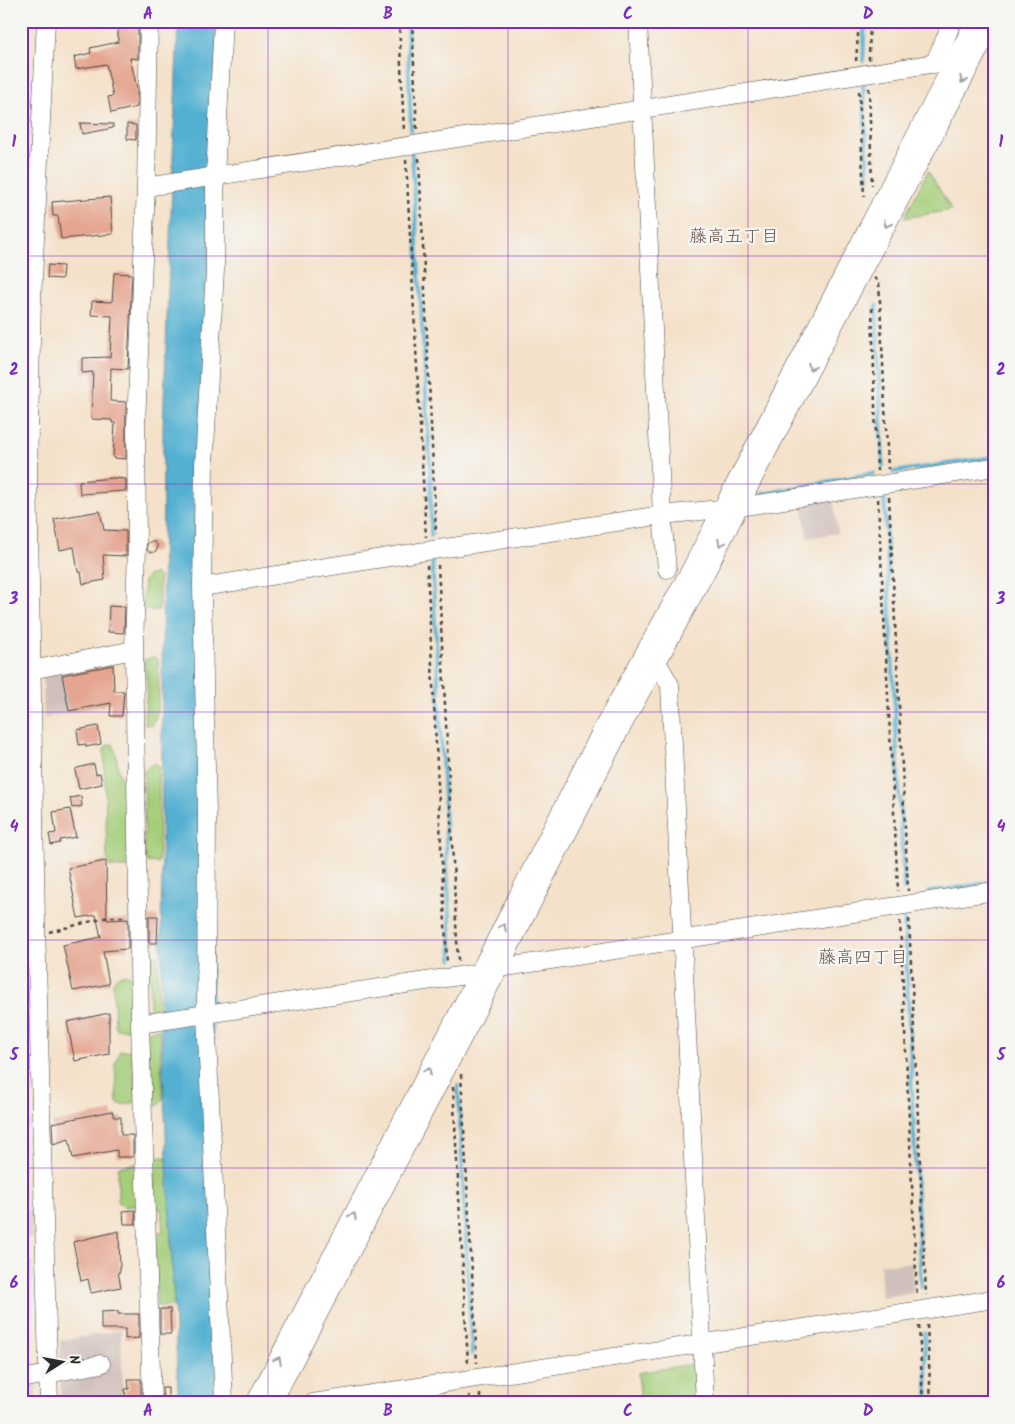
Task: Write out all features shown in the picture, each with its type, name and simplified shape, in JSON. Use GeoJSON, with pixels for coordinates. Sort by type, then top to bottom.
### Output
{"type":"FeatureCollection","features":[{"type":"Feature","properties":{"kind":"street"},"geometry":{"type":"LineString","coordinates":[[46,21],[32,299],[28,471],[28,668],[31,929],[49,1403]]}},
{"type":"Feature","properties":{"kind":"street"},"geometry":{"type":"LineString","coordinates":[[149,21],[146,187],[136,424],[137,546],[134,650],[138,916],[149,1023],[152,1403]]}},
{"type":"Feature","properties":{"kind":"street"},"geometry":{"type":"LineString","coordinates":[[223,21],[212,177],[215,270],[204,465],[202,587],[207,815],[206,1015],[224,1403]]}},
{"type":"Feature","properties":{"kind":"street"},"geometry":{"type":"LineString","coordinates":[[638,21],[662,515],[667,569]]}},
{"type":"Feature","properties":{"kind":"street"},"geometry":{"type":"LineString","coordinates":[[934,64],[953,21]]}},
{"type":"Feature","properties":{"kind":"street"},"geometry":{"type":"LineString","coordinates":[[272,1403],[499,968],[619,732],[706,572],[730,507],[816,330],[975,21]]}},
{"type":"Feature","properties":{"kind":"street"},"geometry":{"type":"LineString","coordinates":[[255,1403],[479,973],[605,724],[693,564],[730,507],[987,51],[994,21]]}},
{"type":"Feature","properties":{"kind":"street"},"geometry":{"type":"LineString","coordinates":[[146,187],[955,60]]}},
{"type":"Feature","properties":{"kind":"street"},"geometry":{"type":"LineString","coordinates":[[202,587],[662,515],[730,507],[994,467]]}},
{"type":"Feature","properties":{"kind":"street"},"geometry":{"type":"LineString","coordinates":[[28,668],[134,650]]}},
{"type":"Feature","properties":{"kind":"street"},"geometry":{"type":"LineString","coordinates":[[657,662],[670,685],[706,1403]]}},
{"type":"Feature","properties":{"kind":"street"},"geometry":{"type":"LineString","coordinates":[[499,968],[683,941],[994,891]]}},
{"type":"Feature","properties":{"kind":"street"},"geometry":{"type":"LineString","coordinates":[[149,1023],[479,973]]}},
{"type":"Feature","properties":{"kind":"street"},"geometry":{"type":"LineString","coordinates":[[313,1403],[703,1345],[994,1299]]}},
{"type":"Feature","properties":{"kind":"street"},"geometry":{"type":"LineString","coordinates":[[21,1379],[102,1364]]}},
{"type":"Feature","properties":{"kind":"path"},"geometry":{"type":"LineString","coordinates":[[21,140],[26,21]]}},
{"type":"Feature","properties":{"kind":"path"},"geometry":{"type":"LineString","coordinates":[[399,21],[412,146],[453,977]]}},
{"type":"Feature","properties":{"kind":"path"},"geometry":{"type":"LineString","coordinates":[[412,21],[412,146],[453,977]]}},
{"type":"Feature","properties":{"kind":"path"},"geometry":{"type":"LineString","coordinates":[[858,21],[864,196]]}},
{"type":"Feature","properties":{"kind":"path"},"geometry":{"type":"LineString","coordinates":[[870,21],[860,74],[872,193]]}},
{"type":"Feature","properties":{"kind":"path"},"geometry":{"type":"LineString","coordinates":[[862,271],[879,281],[883,484]]}},
{"type":"Feature","properties":{"kind":"path"},"geometry":{"type":"LineString","coordinates":[[872,308],[909,904],[926,1295]]}},
{"type":"Feature","properties":{"kind":"path"},"geometry":{"type":"LineString","coordinates":[[31,929],[108,917],[138,916]]}},
{"type":"Feature","properties":{"kind":"path"},"geometry":{"type":"LineString","coordinates":[[457,1077],[460,1072],[477,1364]]}},
{"type":"Feature","properties":{"kind":"path"},"geometry":{"type":"LineString","coordinates":[[453,1083],[468,1366]]}},
{"type":"Feature","properties":{"kind":"path"},"geometry":{"type":"LineString","coordinates":[[927,1325],[931,1403]]}},
{"type":"Feature","properties":{"kind":"path"},"geometry":{"type":"LineString","coordinates":[[920,1326],[923,1403]]}},
{"type":"Feature","properties":{"kind":"path"},"geometry":{"type":"LineString","coordinates":[[480,1394],[480,1403]]}},
{"type":"Feature","properties":{"kind":"path"},"geometry":{"type":"LineString","coordinates":[[469,1396],[470,1403]]}},
{"type":"Feature","properties":{"kind":"shaded area"},"geometry":{"type":"Polygon","coordinates":[[[833,498],[838,533],[807,538],[802,503],[833,498]]]}},
{"type":"Feature","properties":{"kind":"shaded area"},"geometry":{"type":"Polygon","coordinates":[[[106,659],[106,705],[44,718],[43,676],[106,659]]]}},
{"type":"Feature","properties":{"kind":"shaded area"},"geometry":{"type":"Polygon","coordinates":[[[21,723],[27,918],[21,923],[21,723]]]}},
{"type":"Feature","properties":{"kind":"shaded area"},"geometry":{"type":"Polygon","coordinates":[[[21,940],[26,943],[28,1020],[21,1022],[21,940]]]}},
{"type":"Feature","properties":{"kind":"shaded area"},"geometry":{"type":"Polygon","coordinates":[[[28,1048],[30,1127],[21,1129],[21,1049],[28,1048]]]}},
{"type":"Feature","properties":{"kind":"shaded area"},"geometry":{"type":"Polygon","coordinates":[[[32,1210],[33,1237],[21,1239],[21,1212],[32,1210]]]}},
{"type":"Feature","properties":{"kind":"shaded area"},"geometry":{"type":"Polygon","coordinates":[[[33,1260],[35,1315],[21,1318],[21,1263],[33,1260]]]}},
{"type":"Feature","properties":{"kind":"shaded area"},"geometry":{"type":"Polygon","coordinates":[[[912,1263],[914,1293],[882,1297],[880,1264],[912,1263]]]}},
{"type":"Feature","properties":{"kind":"shaded area"},"geometry":{"type":"Polygon","coordinates":[[[121,1330],[123,1403],[61,1403],[60,1341],[121,1330]]]}},
{"type":"Feature","properties":{"kind":"shaded area"},"geometry":{"type":"Polygon","coordinates":[[[36,1385],[36,1403],[21,1403],[21,1388],[36,1385]]]}},
{"type":"Feature","properties":{"kind":"green space"},"geometry":{"type":"Polygon","coordinates":[[[928,171],[952,210],[904,218],[928,171]]]}},
{"type":"Feature","properties":{"kind":"green space"},"geometry":{"type":"Polygon","coordinates":[[[156,574],[159,577],[159,610],[148,610],[143,606],[144,581],[149,575],[156,574]]]}},
{"type":"Feature","properties":{"kind":"green space"},"geometry":{"type":"Polygon","coordinates":[[[152,657],[158,659],[159,693],[157,711],[152,725],[145,724],[147,681],[144,660],[152,657]]]}},
{"type":"Feature","properties":{"kind":"green space"},"geometry":{"type":"Polygon","coordinates":[[[113,744],[120,776],[127,787],[133,792],[133,867],[110,867],[107,857],[104,749],[106,746],[113,744]]]}},
{"type":"Feature","properties":{"kind":"green space"},"geometry":{"type":"Polygon","coordinates":[[[154,763],[159,766],[158,863],[148,862],[145,857],[144,771],[154,763]]]}},
{"type":"Feature","properties":{"kind":"green space"},"geometry":{"type":"Polygon","coordinates":[[[157,954],[159,1011],[156,1014],[150,1008],[150,961],[157,954]]]}},
{"type":"Feature","properties":{"kind":"green space"},"geometry":{"type":"Polygon","coordinates":[[[125,974],[130,976],[135,984],[132,1029],[116,1029],[113,983],[116,977],[125,974]]]}},
{"type":"Feature","properties":{"kind":"green space"},"geometry":{"type":"Polygon","coordinates":[[[159,1029],[163,1098],[160,1104],[155,1104],[150,1099],[145,1036],[150,1030],[159,1029]]]}},
{"type":"Feature","properties":{"kind":"green space"},"geometry":{"type":"Polygon","coordinates":[[[132,1050],[137,1102],[123,1105],[117,1103],[115,1065],[120,1051],[132,1050]]]}},
{"type":"Feature","properties":{"kind":"green space"},"geometry":{"type":"Polygon","coordinates":[[[167,1157],[174,1306],[157,1306],[154,1234],[163,1231],[161,1209],[153,1208],[153,1158],[167,1157]]]}},
{"type":"Feature","properties":{"kind":"green space"},"geometry":{"type":"Polygon","coordinates":[[[139,1164],[140,1205],[123,1207],[118,1202],[118,1167],[139,1164]]]}},
{"type":"Feature","properties":{"kind":"green space"},"geometry":{"type":"Polygon","coordinates":[[[698,1363],[699,1395],[641,1403],[638,1373],[698,1363]]]}},
{"type":"Feature","properties":{"kind":"water"},"geometry":{"type":"Polygon","coordinates":[[[178,21],[217,21],[205,371],[217,1392],[175,1403],[178,1391],[161,1030],[163,429],[178,21]]]}},
{"type":"Feature","properties":{"kind":"building"},"geometry":{"type":"Polygon","coordinates":[[[118,21],[138,21],[138,59],[130,58],[137,88],[137,107],[111,113],[108,97],[113,96],[106,64],[76,69],[74,57],[91,53],[90,48],[118,42],[118,21]]]}},
{"type":"Feature","properties":{"kind":"building"},"geometry":{"type":"Polygon","coordinates":[[[80,123],[113,124],[113,128],[82,134],[80,123]]]}},
{"type":"Feature","properties":{"kind":"building"},"geometry":{"type":"Polygon","coordinates":[[[127,124],[136,125],[136,140],[127,139],[127,124]]]}},
{"type":"Feature","properties":{"kind":"building"},"geometry":{"type":"Polygon","coordinates":[[[110,197],[113,234],[61,239],[58,216],[53,216],[52,202],[110,197]]]}},
{"type":"Feature","properties":{"kind":"building"},"geometry":{"type":"Polygon","coordinates":[[[48,265],[63,266],[62,279],[47,278],[48,265]]]}},
{"type":"Feature","properties":{"kind":"building"},"geometry":{"type":"Polygon","coordinates":[[[114,273],[132,274],[128,369],[111,368],[110,401],[126,402],[126,459],[113,458],[115,423],[112,423],[112,420],[91,419],[93,372],[82,373],[82,358],[110,357],[112,316],[91,315],[92,301],[112,302],[114,273]]]}},
{"type":"Feature","properties":{"kind":"building"},"geometry":{"type":"Polygon","coordinates":[[[113,478],[126,479],[126,491],[80,494],[79,481],[113,478]]]}},
{"type":"Feature","properties":{"kind":"building"},"geometry":{"type":"Polygon","coordinates":[[[100,511],[104,530],[126,531],[126,556],[103,555],[105,580],[83,584],[81,572],[78,572],[74,547],[60,550],[54,519],[100,511]]]}},
{"type":"Feature","properties":{"kind":"building"},"geometry":{"type":"Polygon","coordinates":[[[152,541],[158,547],[152,553],[146,547],[152,541]]]}},
{"type":"Feature","properties":{"kind":"building"},"geometry":{"type":"Polygon","coordinates":[[[109,606],[125,607],[124,633],[108,632],[109,606]]]}},
{"type":"Feature","properties":{"kind":"building"},"geometry":{"type":"Polygon","coordinates":[[[113,665],[114,691],[124,691],[122,716],[110,716],[111,703],[69,711],[62,675],[113,665]]]}},
{"type":"Feature","properties":{"kind":"building"},"geometry":{"type":"Polygon","coordinates":[[[98,726],[101,744],[86,747],[86,744],[79,745],[77,730],[98,726]]]}},
{"type":"Feature","properties":{"kind":"building"},"geometry":{"type":"Polygon","coordinates":[[[94,764],[96,774],[100,773],[102,784],[79,789],[75,770],[94,764]]]}},
{"type":"Feature","properties":{"kind":"building"},"geometry":{"type":"Polygon","coordinates":[[[81,796],[82,806],[72,808],[70,798],[81,796]]]}},
{"type":"Feature","properties":{"kind":"building"},"geometry":{"type":"Polygon","coordinates":[[[70,809],[76,837],[60,840],[60,843],[51,845],[49,834],[56,833],[53,812],[70,809]]]}},
{"type":"Feature","properties":{"kind":"building"},"geometry":{"type":"Polygon","coordinates":[[[106,861],[107,920],[128,919],[128,949],[103,951],[109,984],[73,991],[63,945],[101,937],[96,915],[78,918],[68,868],[106,861]]]}},
{"type":"Feature","properties":{"kind":"building"},"geometry":{"type":"Polygon","coordinates":[[[149,916],[158,916],[157,943],[149,943],[149,916]]]}},
{"type":"Feature","properties":{"kind":"building"},"geometry":{"type":"Polygon","coordinates":[[[109,1013],[109,1054],[75,1061],[67,1022],[109,1013]]]}},
{"type":"Feature","properties":{"kind":"building"},"geometry":{"type":"Polygon","coordinates":[[[112,1111],[114,1117],[121,1117],[121,1135],[133,1135],[133,1157],[117,1157],[117,1150],[73,1158],[69,1139],[53,1144],[52,1123],[112,1111]]]}},
{"type":"Feature","properties":{"kind":"building"},"geometry":{"type":"Polygon","coordinates":[[[135,1210],[136,1224],[124,1224],[123,1211],[135,1210]]]}},
{"type":"Feature","properties":{"kind":"building"},"geometry":{"type":"Polygon","coordinates":[[[119,1231],[120,1272],[118,1272],[121,1287],[91,1293],[88,1279],[81,1281],[73,1242],[119,1231]]]}},
{"type":"Feature","properties":{"kind":"building"},"geometry":{"type":"Polygon","coordinates":[[[160,1309],[170,1309],[171,1334],[160,1334],[160,1309]]]}},
{"type":"Feature","properties":{"kind":"building"},"geometry":{"type":"Polygon","coordinates":[[[118,1311],[118,1314],[139,1314],[139,1338],[125,1339],[125,1329],[101,1329],[101,1312],[118,1311]]]}},
{"type":"Feature","properties":{"kind":"building"},"geometry":{"type":"Polygon","coordinates":[[[128,1379],[141,1379],[141,1403],[126,1403],[125,1389],[129,1389],[128,1379]]]}},
{"type":"Feature","properties":{"kind":"building"},"geometry":{"type":"Polygon","coordinates":[[[162,1388],[168,1388],[168,1403],[163,1403],[162,1388]]]}},
{"type":"Feature","properties":{"kind":"waterway"},"geometry":{"type":"LineString","coordinates":[[407,21],[411,130]]}},
{"type":"Feature","properties":{"kind":"waterway"},"geometry":{"type":"LineString","coordinates":[[863,61],[865,21]]}},
{"type":"Feature","properties":{"kind":"waterway"},"geometry":{"type":"LineString","coordinates":[[863,81],[868,179]]}},
{"type":"Feature","properties":{"kind":"waterway"},"geometry":{"type":"LineString","coordinates":[[412,154],[430,461],[431,536]]}},
{"type":"Feature","properties":{"kind":"waterway"},"geometry":{"type":"LineString","coordinates":[[876,305],[883,466]]}},
{"type":"Feature","properties":{"kind":"waterway"},"geometry":{"type":"LineString","coordinates":[[893,472],[994,457]]}},
{"type":"Feature","properties":{"kind":"waterway"},"geometry":{"type":"LineString","coordinates":[[763,494],[874,473]]}},
{"type":"Feature","properties":{"kind":"waterway"},"geometry":{"type":"LineString","coordinates":[[884,493],[904,889]]}},
{"type":"Feature","properties":{"kind":"waterway"},"geometry":{"type":"LineString","coordinates":[[432,560],[452,960]]}},
{"type":"Feature","properties":{"kind":"waterway"},"geometry":{"type":"LineString","coordinates":[[929,892],[994,882]]}},
{"type":"Feature","properties":{"kind":"waterway"},"geometry":{"type":"LineString","coordinates":[[904,913],[921,1287]]}},
{"type":"Feature","properties":{"kind":"waterway"},"geometry":{"type":"LineString","coordinates":[[458,1086],[472,1354]]}},
{"type":"Feature","properties":{"kind":"waterway"},"geometry":{"type":"LineString","coordinates":[[924,1333],[928,1403]]}},
{"type":"Feature","properties":{"kind":"waterway"},"geometry":{"type":"LineString","coordinates":[[195,1393],[195,1403]]}},
{"type":"Feature","properties":{"kind":"district","name":"藤高五丁目"},"geometry":{"type":"Point","coordinates":[734,236]}},
{"type":"Feature","properties":{"kind":"district","name":"藤高四丁目"},"geometry":{"type":"Point","coordinates":[863,957]}}]}
